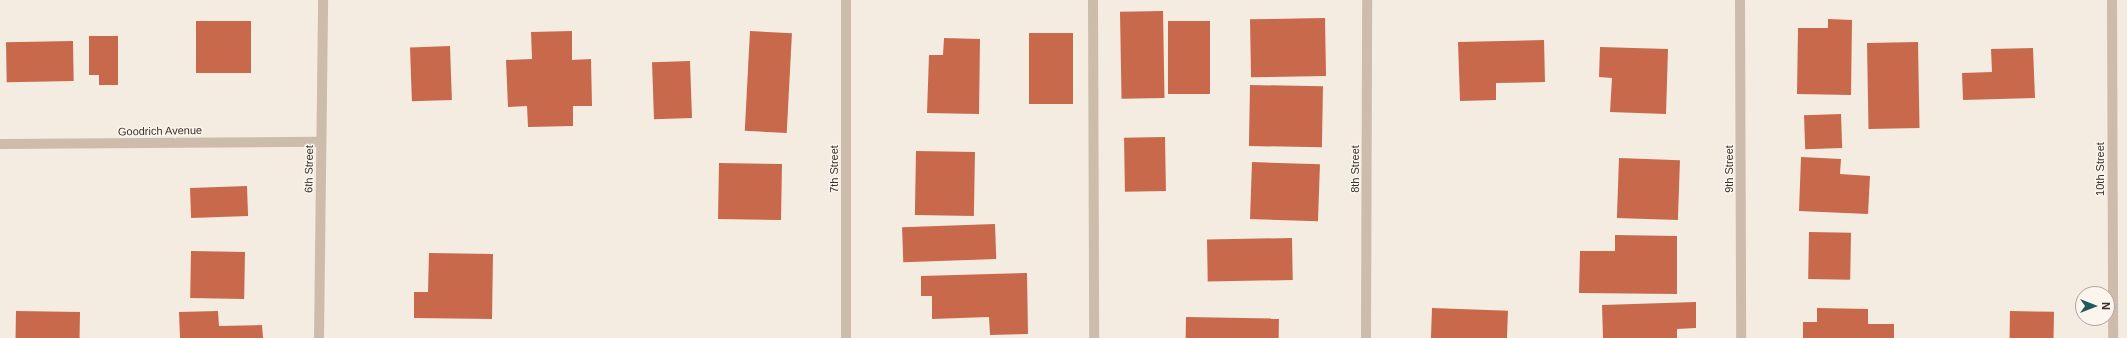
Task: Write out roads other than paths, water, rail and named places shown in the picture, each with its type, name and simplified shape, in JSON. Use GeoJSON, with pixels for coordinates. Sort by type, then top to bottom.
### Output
{"type":"FeatureCollection","features":[{"type":"Feature","properties":{"kind":"street","name":"6th Street"},"geometry":{"type":"LineString","coordinates":[[319,338],[323,0]]}},
{"type":"Feature","properties":{"kind":"street","name":"7th Street"},"geometry":{"type":"LineString","coordinates":[[846,0],[846,338]]}},
{"type":"Feature","properties":{"kind":"street"},"geometry":{"type":"LineString","coordinates":[[1093,0],[1094,338]]}},
{"type":"Feature","properties":{"kind":"street","name":"8th Street"},"geometry":{"type":"LineString","coordinates":[[1366,338],[1367,0]]}},
{"type":"Feature","properties":{"kind":"street","name":"9th Street"},"geometry":{"type":"LineString","coordinates":[[1740,0],[1741,338]]}},
{"type":"Feature","properties":{"kind":"street","name":"10th Street"},"geometry":{"type":"LineString","coordinates":[[2112,0],[2113,338]]}},
{"type":"Feature","properties":{"kind":"street","name":"Goodrich Avenue"},"geometry":{"type":"LineString","coordinates":[[0,144],[321,142]]}}]}
